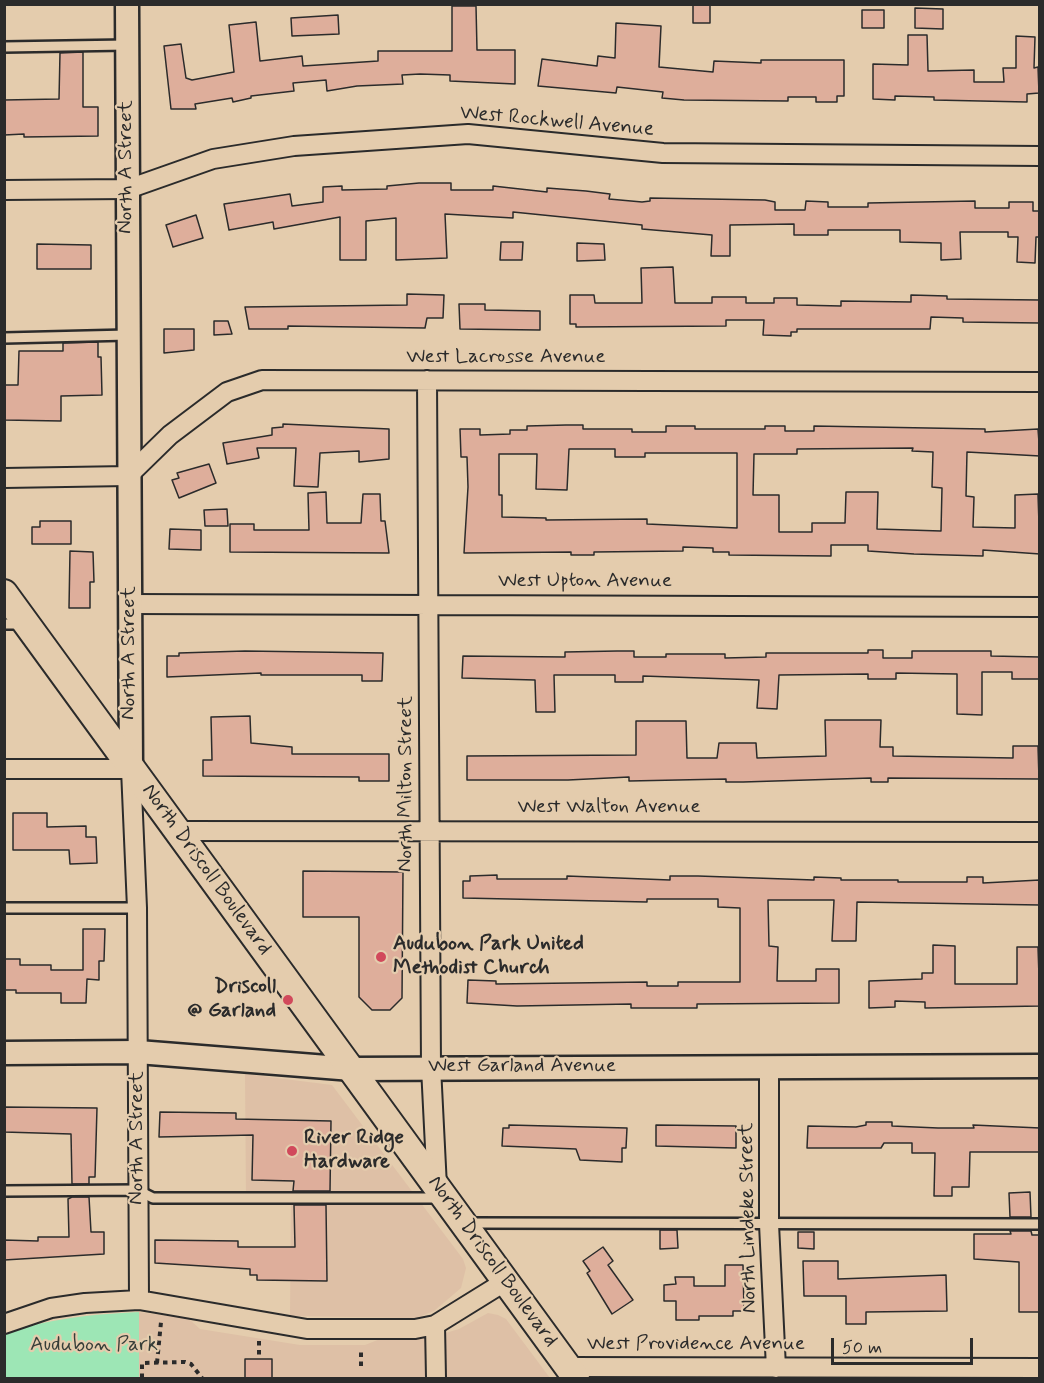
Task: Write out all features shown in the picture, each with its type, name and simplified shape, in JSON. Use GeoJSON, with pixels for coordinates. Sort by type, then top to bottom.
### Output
{"type":"FeatureCollection","features":[{"type":"Feature","properties":{"kind":"main road","name":"North Driscoll Boulevard"},"geometry":{"type":"LineString","coordinates":[[4,593],[16,624],[178,831],[572,1373]]}},
{"type":"Feature","properties":{"kind":"street","name":"North A Street"},"geometry":{"type":"LineString","coordinates":[[127,4],[128,476],[131,769],[137,908],[139,1300]]}},
{"type":"Feature","properties":{"kind":"street","name":"West Rockwell Avenue"},"geometry":{"type":"LineString","coordinates":[[4,190],[128,189],[225,157],[294,146],[468,134],[663,153],[1040,156]]}},
{"type":"Feature","properties":{"kind":"street","name":"West Lacrosse Avenue"},"geometry":{"type":"LineString","coordinates":[[128,476],[170,435],[227,392],[262,380],[1040,382]]}},
{"type":"Feature","properties":{"kind":"street","name":"North Milton Street"},"geometry":{"type":"LineString","coordinates":[[428,380],[431,1067],[441,1193]]}},
{"type":"Feature","properties":{"kind":"street"},"geometry":{"type":"LineString","coordinates":[[4,478],[128,476]]}},
{"type":"Feature","properties":{"kind":"street","name":"West Upton Avenue"},"geometry":{"type":"LineString","coordinates":[[130,604],[428,603],[1040,607]]}},
{"type":"Feature","properties":{"kind":"street"},"geometry":{"type":"LineString","coordinates":[[4,769],[131,769]]}},
{"type":"Feature","properties":{"kind":"street","name":"West Walton Avenue"},"geometry":{"type":"LineString","coordinates":[[178,831],[1040,832]]}},
{"type":"Feature","properties":{"kind":"street","name":"West Garland Avenue"},"geometry":{"type":"LineString","coordinates":[[4,1053],[138,1052],[352,1069],[1040,1066]]}},
{"type":"Feature","properties":{"kind":"street","name":"North Lindeke Street"},"geometry":{"type":"LineString","coordinates":[[769,1066],[769,1224],[776,1368]]}},
{"type":"Feature","properties":{"kind":"street"},"geometry":{"type":"LineString","coordinates":[[4,1324],[51,1308],[85,1303],[139,1300],[307,1329],[415,1329],[435,1325],[506,1281]]}},
{"type":"Feature","properties":{"kind":"street"},"geometry":{"type":"LineString","coordinates":[[435,1325],[436,1378]]}},
{"type":"Feature","properties":{"kind":"street","name":"West Providence Avenue"},"geometry":{"type":"LineString","coordinates":[[572,1373],[776,1368],[1040,1368]]}},
{"type":"Feature","properties":{"kind":"lane"},"geometry":{"type":"LineString","coordinates":[[4,47],[127,45]]}},
{"type":"Feature","properties":{"kind":"lane"},"geometry":{"type":"LineString","coordinates":[[4,338],[128,335]]}},
{"type":"Feature","properties":{"kind":"lane"},"geometry":{"type":"LineString","coordinates":[[4,908],[137,908]]}},
{"type":"Feature","properties":{"kind":"lane"},"geometry":{"type":"LineString","coordinates":[[4,1191],[137,1190],[153,1198],[441,1193]]}},
{"type":"Feature","properties":{"kind":"lane"},"geometry":{"type":"LineString","coordinates":[[462,1223],[1040,1224]]}},
{"type":"Feature","properties":{"kind":"path"},"geometry":{"type":"LineString","coordinates":[[157,1363],[161,1318]]}},
{"type":"Feature","properties":{"kind":"path"},"geometry":{"type":"LineString","coordinates":[[259,1341],[259,1359]]}},
{"type":"Feature","properties":{"kind":"path"},"geometry":{"type":"LineString","coordinates":[[361,1348],[361,1366]]}},
{"type":"Feature","properties":{"kind":"path"},"geometry":{"type":"LineString","coordinates":[[142,1378],[142,1363],[190,1364],[202,1378]]}},
{"type":"Feature","properties":{"kind":"shaded area"},"geometry":{"type":"Polygon","coordinates":[[[245,1074],[332,1085],[463,1259],[466,1268],[461,1288],[434,1311],[416,1318],[290,1316],[291,1202],[246,1201],[245,1074]]]}},
{"type":"Feature","properties":{"kind":"shaded area"},"geometry":{"type":"Polygon","coordinates":[[[139,1312],[189,1319],[200,1329],[300,1345],[365,1345],[380,1339],[425,1339],[459,1329],[488,1313],[506,1319],[550,1378],[139,1378],[139,1312]]]}},
{"type":"Feature","properties":{"kind":"green space","name":"Audubon Park"},"geometry":{"type":"Polygon","coordinates":[[[139,1312],[139,1378],[5,1378],[5,1333],[71,1318],[139,1312]]]}},
{"type":"Feature","properties":{"kind":"building"},"geometry":{"type":"Polygon","coordinates":[[[693,4],[710,4],[710,23],[693,23],[693,4]]]}},
{"type":"Feature","properties":{"kind":"building"},"geometry":{"type":"Polygon","coordinates":[[[452,6],[476,6],[477,50],[515,50],[515,84],[450,81],[450,75],[420,74],[402,75],[403,84],[357,86],[327,91],[326,80],[293,83],[294,91],[251,96],[251,98],[233,102],[232,98],[195,104],[196,109],[171,109],[164,46],[181,44],[186,78],[192,80],[234,72],[229,25],[256,22],[260,61],[302,56],[303,66],[378,61],[378,51],[452,51],[452,6]]]}},
{"type":"Feature","properties":{"kind":"building"},"geometry":{"type":"Polygon","coordinates":[[[915,8],[943,9],[943,29],[915,28],[915,8]]]}},
{"type":"Feature","properties":{"kind":"building"},"geometry":{"type":"Polygon","coordinates":[[[862,10],[884,10],[884,28],[862,28],[862,10]]]}},
{"type":"Feature","properties":{"kind":"building"},"geometry":{"type":"Polygon","coordinates":[[[338,15],[339,34],[292,36],[291,18],[338,15]]]}},
{"type":"Feature","properties":{"kind":"building"},"geometry":{"type":"Polygon","coordinates":[[[616,23],[661,26],[659,67],[713,72],[714,61],[761,63],[761,60],[844,60],[844,96],[837,96],[837,102],[816,102],[816,97],[788,97],[788,101],[684,100],[662,98],[663,92],[617,87],[616,93],[538,86],[542,59],[597,66],[598,56],[615,58],[616,23]]]}},
{"type":"Feature","properties":{"kind":"building"},"geometry":{"type":"Polygon","coordinates":[[[908,35],[927,35],[928,71],[974,70],[974,82],[1004,82],[1003,68],[1016,68],[1016,36],[1035,37],[1034,68],[1038,67],[1039,93],[1027,94],[1027,102],[934,100],[934,97],[895,96],[895,100],[873,99],[873,64],[908,65],[908,35]]]}},
{"type":"Feature","properties":{"kind":"building"},"geometry":{"type":"Polygon","coordinates":[[[83,52],[83,107],[98,107],[98,136],[4,135],[4,100],[59,99],[60,53],[83,52]]]}},
{"type":"Feature","properties":{"kind":"building"},"geometry":{"type":"Polygon","coordinates":[[[451,183],[451,190],[493,190],[493,186],[547,192],[547,188],[586,191],[610,194],[609,199],[642,202],[650,201],[650,198],[765,200],[775,202],[775,210],[805,210],[806,201],[828,202],[828,207],[868,207],[868,203],[975,201],[975,208],[1009,208],[1009,202],[1033,202],[1033,211],[1040,211],[1040,237],[1036,237],[1035,263],[1017,262],[1018,237],[1008,237],[1008,232],[960,232],[961,259],[941,260],[941,243],[900,242],[900,230],[828,230],[828,235],[794,235],[794,224],[730,225],[730,256],[711,256],[712,235],[642,229],[642,225],[513,212],[513,218],[445,214],[447,258],[396,260],[396,218],[366,221],[366,260],[340,260],[340,217],[274,229],[273,222],[229,230],[224,204],[290,194],[292,206],[323,202],[323,187],[342,186],[342,190],[387,189],[387,186],[451,183]]]}},
{"type":"Feature","properties":{"kind":"building"},"geometry":{"type":"Polygon","coordinates":[[[196,215],[203,238],[173,247],[166,225],[196,215]]]}},
{"type":"Feature","properties":{"kind":"building"},"geometry":{"type":"Polygon","coordinates":[[[501,242],[523,242],[522,260],[500,260],[501,242]]]}},
{"type":"Feature","properties":{"kind":"building"},"geometry":{"type":"Polygon","coordinates":[[[577,243],[604,244],[605,260],[577,261],[577,243]]]}},
{"type":"Feature","properties":{"kind":"building"},"geometry":{"type":"Polygon","coordinates":[[[37,244],[91,245],[91,269],[37,269],[37,244]]]}},
{"type":"Feature","properties":{"kind":"building"},"geometry":{"type":"Polygon","coordinates":[[[673,267],[675,303],[712,303],[712,297],[746,297],[746,303],[774,303],[774,298],[797,298],[797,305],[841,306],[841,301],[911,302],[911,295],[947,296],[947,299],[1040,300],[1040,323],[963,322],[963,318],[931,317],[930,329],[797,329],[797,332],[791,332],[791,336],[763,335],[764,320],[726,320],[726,326],[576,327],[576,324],[570,324],[570,295],[594,295],[595,303],[642,303],[641,268],[673,267]]]}},
{"type":"Feature","properties":{"kind":"building"},"geometry":{"type":"Polygon","coordinates":[[[407,294],[444,295],[443,318],[427,318],[425,328],[288,326],[288,329],[249,329],[245,307],[407,305],[407,294]]]}},
{"type":"Feature","properties":{"kind":"building"},"geometry":{"type":"Polygon","coordinates":[[[459,304],[485,304],[485,310],[540,311],[540,330],[460,329],[459,304]]]}},
{"type":"Feature","properties":{"kind":"building"},"geometry":{"type":"Polygon","coordinates":[[[214,321],[228,321],[232,334],[214,335],[214,321]]]}},
{"type":"Feature","properties":{"kind":"building"},"geometry":{"type":"Polygon","coordinates":[[[164,329],[194,329],[194,350],[164,353],[164,329]]]}},
{"type":"Feature","properties":{"kind":"building"},"geometry":{"type":"Polygon","coordinates":[[[98,342],[98,357],[101,357],[102,395],[61,396],[61,421],[4,420],[4,385],[18,385],[19,351],[63,351],[63,343],[98,342]]]}},
{"type":"Feature","properties":{"kind":"building"},"geometry":{"type":"Polygon","coordinates":[[[283,424],[389,429],[389,459],[359,462],[359,451],[320,453],[318,487],[294,486],[296,448],[257,448],[259,458],[227,464],[223,443],[272,435],[272,428],[283,427],[283,424]]]}},
{"type":"Feature","properties":{"kind":"building"},"geometry":{"type":"Polygon","coordinates":[[[583,425],[583,429],[632,429],[632,432],[666,432],[666,426],[695,426],[695,429],[765,429],[765,426],[785,426],[785,431],[814,431],[814,426],[985,429],[985,432],[1038,429],[1040,456],[967,452],[966,496],[974,497],[973,527],[1015,528],[1015,495],[1038,494],[1040,554],[983,550],[983,556],[914,554],[868,551],[868,545],[831,545],[831,556],[729,555],[729,552],[713,552],[713,548],[683,547],[683,551],[594,552],[594,555],[571,555],[571,552],[464,553],[468,487],[467,457],[461,457],[460,429],[480,429],[480,435],[510,434],[510,430],[527,430],[527,426],[583,425]],[[913,448],[797,449],[797,454],[754,454],[753,495],[779,495],[779,532],[812,532],[812,523],[845,523],[846,492],[878,492],[877,529],[941,531],[942,488],[932,487],[933,452],[912,451],[913,448]],[[569,449],[567,490],[536,489],[537,454],[499,454],[499,495],[502,495],[502,517],[546,518],[546,520],[647,519],[647,524],[737,528],[737,453],[645,453],[645,457],[615,457],[615,449],[569,449]]]}},
{"type":"Feature","properties":{"kind":"building"},"geometry":{"type":"Polygon","coordinates":[[[209,464],[216,483],[179,498],[172,480],[179,478],[177,473],[209,464]]]}},
{"type":"Feature","properties":{"kind":"building"},"geometry":{"type":"Polygon","coordinates":[[[326,492],[327,523],[361,523],[363,494],[380,494],[381,521],[385,521],[389,553],[230,552],[230,524],[254,524],[254,530],[309,530],[308,493],[326,492]]]}},
{"type":"Feature","properties":{"kind":"building"},"geometry":{"type":"Polygon","coordinates":[[[227,509],[228,526],[205,526],[204,510],[227,509]]]}},
{"type":"Feature","properties":{"kind":"building"},"geometry":{"type":"Polygon","coordinates":[[[40,521],[71,521],[71,544],[32,544],[32,527],[40,527],[40,521]]]}},
{"type":"Feature","properties":{"kind":"building"},"geometry":{"type":"Polygon","coordinates":[[[170,529],[201,530],[201,550],[169,549],[170,529]]]}},
{"type":"Feature","properties":{"kind":"building"},"geometry":{"type":"Polygon","coordinates":[[[70,551],[93,552],[94,582],[90,582],[90,608],[69,608],[70,551]]]}},
{"type":"Feature","properties":{"kind":"building"},"geometry":{"type":"Polygon","coordinates":[[[868,650],[883,650],[883,658],[912,658],[912,651],[991,651],[991,656],[1040,657],[1040,679],[1012,679],[1012,672],[982,672],[982,715],[957,714],[957,674],[896,673],[896,679],[868,679],[868,674],[779,675],[777,709],[757,708],[759,680],[643,676],[643,682],[615,682],[615,675],[554,675],[555,712],[536,712],[535,680],[462,678],[463,656],[565,657],[565,652],[634,651],[634,657],[666,657],[666,654],[725,654],[725,658],[766,657],[766,653],[868,653],[868,650]]]}},
{"type":"Feature","properties":{"kind":"building"},"geometry":{"type":"Polygon","coordinates":[[[245,651],[383,653],[382,681],[362,681],[362,675],[261,675],[261,673],[167,677],[167,656],[179,656],[179,653],[245,651]]]}},
{"type":"Feature","properties":{"kind":"building"},"geometry":{"type":"Polygon","coordinates":[[[250,716],[251,743],[292,747],[292,754],[389,754],[389,781],[359,781],[359,777],[203,776],[203,760],[212,760],[211,717],[250,716]]]}},
{"type":"Feature","properties":{"kind":"building"},"geometry":{"type":"Polygon","coordinates":[[[825,720],[881,720],[880,747],[893,747],[893,756],[1013,758],[1013,746],[1038,746],[1039,779],[888,778],[888,782],[871,782],[871,778],[743,782],[726,782],[726,779],[629,781],[629,777],[568,780],[467,780],[467,756],[636,755],[636,721],[686,721],[687,758],[717,758],[719,743],[756,743],[757,758],[826,756],[825,720]]]}},
{"type":"Feature","properties":{"kind":"building"},"geometry":{"type":"Polygon","coordinates":[[[13,813],[47,813],[47,827],[86,826],[86,837],[96,837],[97,863],[70,864],[69,850],[13,850],[13,813]]]}},
{"type":"Feature","properties":{"kind":"building","name":"Audubon Park United Methodist Church"},"geometry":{"type":"Polygon","coordinates":[[[303,871],[403,872],[402,998],[390,1010],[372,1010],[359,997],[359,917],[303,917],[303,871]]]}},
{"type":"Feature","properties":{"kind":"building"},"geometry":{"type":"Polygon","coordinates":[[[497,875],[497,879],[567,879],[567,876],[670,880],[670,876],[698,876],[814,880],[814,877],[841,878],[841,880],[898,880],[898,882],[967,882],[967,877],[983,877],[983,883],[1040,880],[1040,905],[857,902],[856,941],[832,941],[834,900],[768,900],[769,946],[778,947],[777,981],[816,981],[816,969],[839,969],[839,1003],[697,1004],[697,1008],[631,1008],[631,1004],[517,1006],[467,1003],[468,980],[496,981],[496,984],[647,982],[647,986],[678,986],[678,982],[740,982],[740,908],[718,907],[718,899],[647,899],[647,902],[463,898],[463,881],[470,881],[470,876],[497,875]]]}},
{"type":"Feature","properties":{"kind":"building"},"geometry":{"type":"Polygon","coordinates":[[[83,929],[105,929],[104,961],[99,961],[99,980],[87,979],[86,1003],[61,1003],[61,993],[16,993],[16,990],[4,990],[4,959],[20,959],[20,965],[51,965],[51,970],[83,970],[83,929]]]}},
{"type":"Feature","properties":{"kind":"building"},"geometry":{"type":"Polygon","coordinates":[[[933,945],[955,946],[955,984],[1017,984],[1017,947],[1038,947],[1040,1006],[925,1008],[925,1002],[895,1001],[895,1007],[869,1008],[869,981],[922,979],[922,973],[933,973],[933,945]]]}},
{"type":"Feature","properties":{"kind":"building"},"geometry":{"type":"Polygon","coordinates":[[[4,1107],[97,1108],[95,1177],[89,1177],[89,1184],[72,1184],[71,1134],[4,1132],[4,1107]]]}},
{"type":"Feature","properties":{"kind":"building","name":"River Ridge Hardware"},"geometry":{"type":"Polygon","coordinates":[[[160,1112],[236,1113],[236,1119],[331,1121],[330,1191],[293,1191],[294,1181],[252,1180],[253,1135],[159,1137],[160,1112]]]}},
{"type":"Feature","properties":{"kind":"building"},"geometry":{"type":"Polygon","coordinates":[[[866,1122],[892,1122],[892,1126],[938,1128],[974,1128],[973,1125],[1040,1128],[1040,1152],[970,1152],[969,1187],[952,1187],[952,1196],[934,1196],[935,1153],[912,1153],[912,1143],[884,1143],[881,1148],[807,1148],[808,1126],[856,1127],[866,1125],[866,1122]]]}},
{"type":"Feature","properties":{"kind":"building"},"geometry":{"type":"Polygon","coordinates":[[[509,1125],[627,1128],[626,1148],[622,1148],[622,1162],[580,1160],[576,1149],[502,1146],[503,1128],[509,1128],[509,1125]]]}},
{"type":"Feature","properties":{"kind":"building"},"geometry":{"type":"Polygon","coordinates":[[[656,1125],[736,1126],[736,1148],[656,1146],[656,1125]]]}},
{"type":"Feature","properties":{"kind":"building"},"geometry":{"type":"Polygon","coordinates":[[[1030,1192],[1031,1217],[1010,1217],[1009,1193],[1030,1192]]]}},
{"type":"Feature","properties":{"kind":"building"},"geometry":{"type":"Polygon","coordinates":[[[89,1197],[91,1232],[104,1232],[104,1254],[4,1260],[4,1240],[38,1241],[38,1237],[69,1237],[68,1199],[89,1197]]]}},
{"type":"Feature","properties":{"kind":"building"},"geometry":{"type":"Polygon","coordinates":[[[294,1205],[326,1205],[327,1281],[257,1280],[257,1275],[250,1275],[250,1269],[155,1263],[155,1240],[238,1241],[238,1247],[295,1247],[294,1205]]]}},
{"type":"Feature","properties":{"kind":"building"},"geometry":{"type":"Polygon","coordinates":[[[660,1230],[677,1230],[678,1248],[660,1249],[660,1230]]]}},
{"type":"Feature","properties":{"kind":"building"},"geometry":{"type":"Polygon","coordinates":[[[1010,1231],[1031,1231],[1032,1235],[1040,1235],[1040,1312],[1019,1312],[1019,1262],[974,1259],[974,1234],[1011,1234],[1010,1231]]]}},
{"type":"Feature","properties":{"kind":"building"},"geometry":{"type":"Polygon","coordinates":[[[798,1232],[814,1232],[814,1249],[798,1248],[798,1232]]]}},
{"type":"Feature","properties":{"kind":"building"},"geometry":{"type":"Polygon","coordinates":[[[603,1247],[613,1261],[608,1265],[633,1300],[612,1314],[587,1273],[590,1271],[583,1261],[603,1247]]]}},
{"type":"Feature","properties":{"kind":"building"},"geometry":{"type":"Polygon","coordinates":[[[803,1261],[838,1261],[838,1279],[946,1275],[947,1311],[866,1312],[866,1324],[846,1324],[846,1296],[804,1296],[803,1261]]]}},
{"type":"Feature","properties":{"kind":"building"},"geometry":{"type":"Polygon","coordinates":[[[725,1265],[743,1265],[744,1311],[733,1311],[733,1316],[699,1316],[699,1320],[676,1320],[676,1301],[664,1301],[664,1285],[676,1284],[675,1277],[694,1277],[694,1286],[725,1286],[725,1265]]]}},
{"type":"Feature","properties":{"kind":"building"},"geometry":{"type":"Polygon","coordinates":[[[245,1359],[272,1359],[272,1378],[245,1378],[245,1359]]]}},
{"type":"Feature","properties":{"kind":"place","name":"Audubon Park United Methodist Church"},"geometry":{"type":"Point","coordinates":[381,957]}},
{"type":"Feature","properties":{"kind":"place","name":"Driscoll @ Garland"},"geometry":{"type":"Point","coordinates":[288,1000]}},
{"type":"Feature","properties":{"kind":"place","name":"River Ridge Hardware"},"geometry":{"type":"Point","coordinates":[292,1151]}}]}
